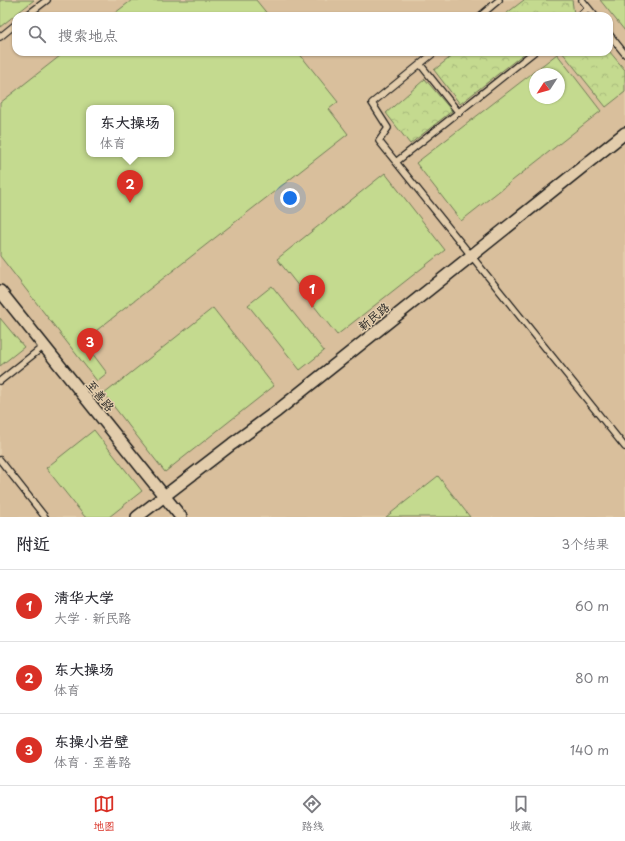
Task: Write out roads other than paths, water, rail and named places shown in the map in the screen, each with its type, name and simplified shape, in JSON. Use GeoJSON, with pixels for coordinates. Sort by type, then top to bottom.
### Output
{"type":"FeatureCollection","features":[{"type":"Feature","properties":{"kind":"street","name":"新民路"},"geometry":{"type":"LineString","coordinates":[[137,517],[277,411],[625,133]]}},
{"type":"Feature","properties":{"kind":"street","name":"至善路"},"geometry":{"type":"LineString","coordinates":[[0,291],[181,517]]}},
{"type":"Feature","properties":{"kind":"lane"},"geometry":{"type":"LineString","coordinates":[[31,12],[47,0]]}},
{"type":"Feature","properties":{"kind":"lane"},"geometry":{"type":"LineString","coordinates":[[485,12],[499,0]]}},
{"type":"Feature","properties":{"kind":"lane"},"geometry":{"type":"LineString","coordinates":[[582,0],[592,12]]}},
{"type":"Feature","properties":{"kind":"lane"},"geometry":{"type":"LineString","coordinates":[[584,12],[588,8]]}},
{"type":"Feature","properties":{"kind":"lane"},"geometry":{"type":"LineString","coordinates":[[0,37],[12,27]]}},
{"type":"Feature","properties":{"kind":"lane"},"geometry":{"type":"LineString","coordinates":[[613,39],[625,54]]}},
{"type":"Feature","properties":{"kind":"lane"},"geometry":{"type":"LineString","coordinates":[[430,56],[372,103],[388,128],[379,141],[625,447]]}},
{"type":"Feature","properties":{"kind":"lane"},"geometry":{"type":"LineString","coordinates":[[396,162],[529,56]]}},
{"type":"Feature","properties":{"kind":"lane"},"geometry":{"type":"LineString","coordinates":[[420,64],[459,113]]}},
{"type":"Feature","properties":{"kind":"lane"},"geometry":{"type":"LineString","coordinates":[[0,381],[44,346]]}},
{"type":"Feature","properties":{"kind":"lane"},"geometry":{"type":"LineString","coordinates":[[0,460],[45,517]]}},
{"type":"Feature","properties":{"kind":"place","name":"东大操场"},"geometry":{"type":"Point","coordinates":[130,203]}},
{"type":"Feature","properties":{"kind":"place","name":"清华大学"},"geometry":{"type":"Point","coordinates":[312,308]}},
{"type":"Feature","properties":{"kind":"place","name":"东操小岩壁"},"geometry":{"type":"Point","coordinates":[90,361]}}]}
